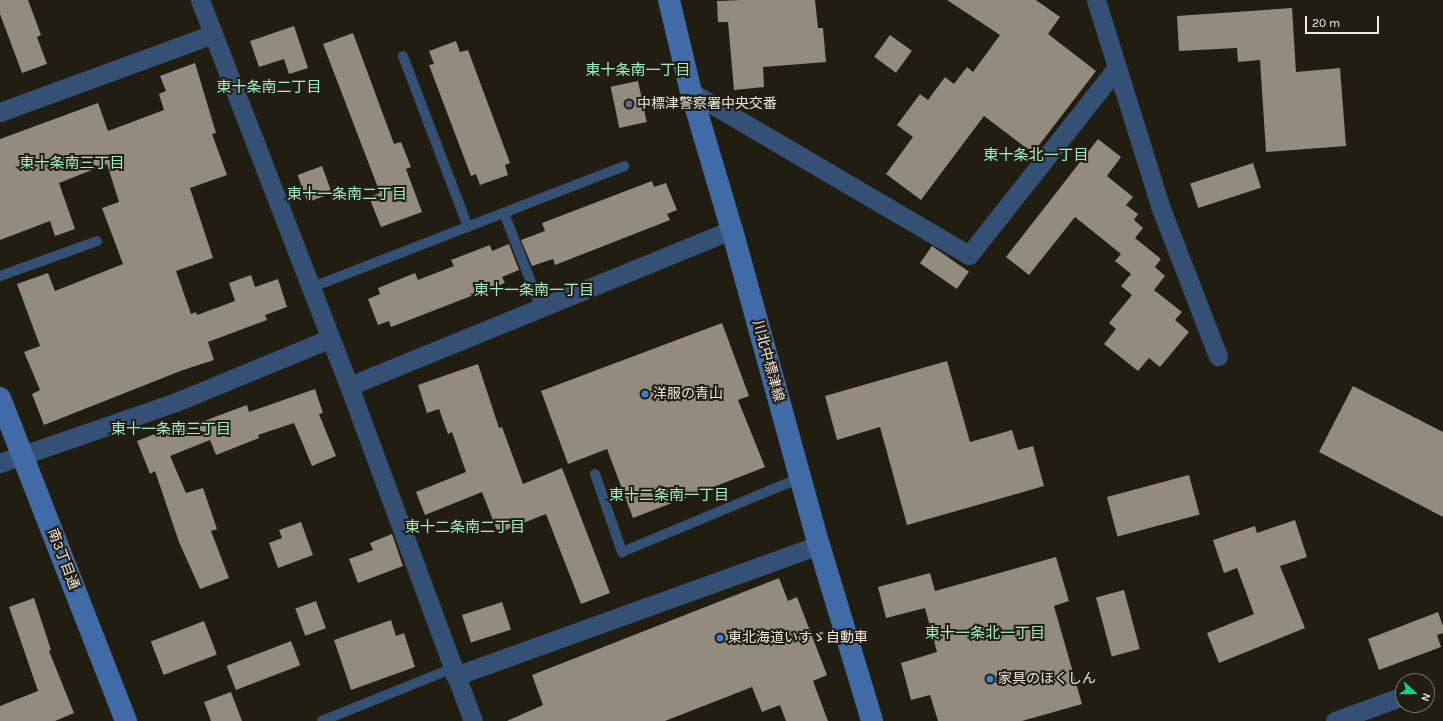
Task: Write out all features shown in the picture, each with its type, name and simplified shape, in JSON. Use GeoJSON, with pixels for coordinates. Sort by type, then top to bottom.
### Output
{"type":"FeatureCollection","features":[{"type":"Feature","properties":{"kind":"main road","name":"川北中標津線"},"geometry":{"type":"LineString","coordinates":[[669,0],[690,92],[732,230],[819,545],[872,721]]}},
{"type":"Feature","properties":{"kind":"main road","name":"南3丁目通"},"geometry":{"type":"LineString","coordinates":[[0,398],[126,721]]}},
{"type":"Feature","properties":{"kind":"street"},"geometry":{"type":"LineString","coordinates":[[200,0],[329,339],[349,386],[473,721]]}},
{"type":"Feature","properties":{"kind":"street"},"geometry":{"type":"LineString","coordinates":[[1096,0],[1116,69],[1160,206],[1218,356]]}},
{"type":"Feature","properties":{"kind":"street"},"geometry":{"type":"LineString","coordinates":[[0,112],[213,34]]}},
{"type":"Feature","properties":{"kind":"street"},"geometry":{"type":"LineString","coordinates":[[690,92],[969,255],[1116,69]]}},
{"type":"Feature","properties":{"kind":"street"},"geometry":{"type":"LineString","coordinates":[[349,386],[732,230]]}},
{"type":"Feature","properties":{"kind":"street"},"geometry":{"type":"LineString","coordinates":[[0,463],[176,402],[329,339]]}},
{"type":"Feature","properties":{"kind":"street"},"geometry":{"type":"LineString","coordinates":[[454,672],[819,545]]}},
{"type":"Feature","properties":{"kind":"street"},"geometry":{"type":"LineString","coordinates":[[1335,721],[1395,699]]}},
{"type":"Feature","properties":{"kind":"lane"},"geometry":{"type":"LineString","coordinates":[[402,56],[468,227]]}},
{"type":"Feature","properties":{"kind":"lane"},"geometry":{"type":"LineString","coordinates":[[310,288],[624,166]]}},
{"type":"Feature","properties":{"kind":"lane"},"geometry":{"type":"LineString","coordinates":[[504,213],[541,308]]}},
{"type":"Feature","properties":{"kind":"lane"},"geometry":{"type":"LineString","coordinates":[[0,276],[97,241]]}},
{"type":"Feature","properties":{"kind":"lane"},"geometry":{"type":"LineString","coordinates":[[595,474],[622,552],[800,478]]}},
{"type":"Feature","properties":{"kind":"lane"},"geometry":{"type":"LineString","coordinates":[[322,721],[454,672]]}},
{"type":"Feature","properties":{"kind":"building"},"geometry":{"type":"Polygon","coordinates":[[[0,0],[28,0],[41,35],[37,37],[47,64],[22,73],[0,14],[0,0]]]}},
{"type":"Feature","properties":{"kind":"building"},"geometry":{"type":"Polygon","coordinates":[[[815,0],[818,28],[823,28],[826,62],[763,67],[764,87],[734,90],[728,22],[718,22],[717,1],[815,0]]]}},
{"type":"Feature","properties":{"kind":"building"},"geometry":{"type":"Polygon","coordinates":[[[947,0],[1036,0],[1060,17],[1048,34],[1096,71],[1033,153],[984,116],[921,200],[886,174],[913,137],[897,125],[920,94],[928,100],[945,77],[954,84],[967,67],[973,72],[1000,35],[947,0]]]}},
{"type":"Feature","properties":{"kind":"building"},"geometry":{"type":"Polygon","coordinates":[[[1292,8],[1296,72],[1340,68],[1346,146],[1266,152],[1260,60],[1238,62],[1237,48],[1179,51],[1177,16],[1292,8]]]}},
{"type":"Feature","properties":{"kind":"building"},"geometry":{"type":"Polygon","coordinates":[[[294,26],[308,68],[289,74],[284,59],[259,67],[250,41],[294,26]]]}},
{"type":"Feature","properties":{"kind":"building"},"geometry":{"type":"Polygon","coordinates":[[[353,33],[394,144],[401,142],[411,167],[406,169],[422,212],[381,227],[369,197],[380,193],[323,44],[353,33]]]}},
{"type":"Feature","properties":{"kind":"building"},"geometry":{"type":"Polygon","coordinates":[[[890,35],[912,51],[896,73],[874,57],[890,35]]]}},
{"type":"Feature","properties":{"kind":"building"},"geometry":{"type":"Polygon","coordinates":[[[456,41],[460,52],[468,50],[510,163],[505,165],[508,175],[480,185],[476,174],[471,176],[429,65],[434,64],[429,51],[456,41]]]}},
{"type":"Feature","properties":{"kind":"building"},"geometry":{"type":"Polygon","coordinates":[[[195,63],[216,133],[212,134],[227,175],[190,188],[213,258],[176,271],[191,314],[196,312],[197,315],[235,301],[229,283],[251,275],[255,287],[278,279],[287,307],[265,315],[267,320],[208,342],[214,360],[183,370],[44,425],[32,394],[40,390],[24,352],[40,346],[17,284],[48,273],[55,291],[123,264],[102,208],[119,202],[107,164],[59,183],[75,229],[55,236],[50,221],[0,240],[0,139],[98,103],[108,131],[164,110],[159,94],[166,91],[160,76],[195,63]]]}},
{"type":"Feature","properties":{"kind":"building","name":"中標津警察署中央交番"},"geometry":{"type":"Polygon","coordinates":[[[638,81],[647,122],[619,128],[611,87],[638,81]]]}},
{"type":"Feature","properties":{"kind":"building"},"geometry":{"type":"Polygon","coordinates":[[[1098,139],[1121,157],[1107,176],[1133,197],[1126,205],[1138,214],[1134,220],[1143,228],[1135,238],[1161,259],[1155,267],[1165,276],[1154,290],[1182,312],[1175,320],[1189,332],[1160,367],[1149,358],[1138,371],[1104,344],[1116,329],[1109,323],[1132,295],[1121,286],[1131,274],[1115,261],[1121,254],[1075,217],[1029,275],[1006,257],[1098,139]]]}},
{"type":"Feature","properties":{"kind":"building"},"geometry":{"type":"Polygon","coordinates":[[[1253,163],[1261,188],[1198,208],[1190,183],[1253,163]]]}},
{"type":"Feature","properties":{"kind":"building"},"geometry":{"type":"Polygon","coordinates":[[[322,166],[332,193],[307,202],[298,175],[322,166]]]}},
{"type":"Feature","properties":{"kind":"building"},"geometry":{"type":"Polygon","coordinates":[[[652,181],[654,187],[666,183],[677,210],[667,214],[670,220],[555,265],[553,259],[532,266],[521,240],[545,231],[542,223],[652,181]]]}},
{"type":"Feature","properties":{"kind":"building"},"geometry":{"type":"Polygon","coordinates":[[[509,244],[519,270],[502,277],[505,283],[391,327],[389,321],[378,325],[368,299],[380,294],[378,288],[415,273],[418,280],[454,266],[451,260],[490,245],[492,251],[509,244]]]}},
{"type":"Feature","properties":{"kind":"building"},"geometry":{"type":"Polygon","coordinates":[[[932,246],[969,272],[957,289],[920,263],[932,246]]]}},
{"type":"Feature","properties":{"kind":"building"},"geometry":{"type":"Polygon","coordinates":[[[722,323],[749,396],[738,400],[765,467],[633,518],[607,449],[568,464],[541,391],[722,323]]]}},
{"type":"Feature","properties":{"kind":"building"},"geometry":{"type":"Polygon","coordinates":[[[947,361],[970,442],[1012,430],[1018,450],[1033,446],[1044,486],[907,525],[880,427],[837,440],[825,396],[947,361]]]}},
{"type":"Feature","properties":{"kind":"building"},"geometry":{"type":"Polygon","coordinates":[[[478,364],[499,428],[502,427],[523,484],[562,468],[610,593],[581,604],[546,514],[498,533],[482,492],[425,515],[416,492],[466,472],[452,432],[448,434],[439,409],[427,413],[418,385],[478,364]]]}},
{"type":"Feature","properties":{"kind":"building"},"geometry":{"type":"Polygon","coordinates":[[[1353,386],[1443,432],[1443,517],[1319,452],[1353,386]]]}},
{"type":"Feature","properties":{"kind":"building"},"geometry":{"type":"Polygon","coordinates":[[[315,389],[323,413],[319,414],[336,456],[312,466],[294,423],[258,435],[259,438],[216,455],[210,440],[170,456],[186,493],[203,488],[217,529],[211,531],[229,578],[200,589],[179,542],[155,471],[150,474],[137,441],[175,426],[177,431],[247,405],[249,412],[315,389]]]}},
{"type":"Feature","properties":{"kind":"building"},"geometry":{"type":"Polygon","coordinates":[[[1189,475],[1200,515],[1118,537],[1107,497],[1189,475]]]}},
{"type":"Feature","properties":{"kind":"building"},"geometry":{"type":"Polygon","coordinates":[[[1295,520],[1307,557],[1280,566],[1305,628],[1219,663],[1207,633],[1254,614],[1237,568],[1224,573],[1213,540],[1255,526],[1257,533],[1295,520]]]}},
{"type":"Feature","properties":{"kind":"building"},"geometry":{"type":"Polygon","coordinates":[[[301,522],[313,555],[278,568],[269,543],[282,538],[279,530],[301,522]]]}},
{"type":"Feature","properties":{"kind":"building"},"geometry":{"type":"Polygon","coordinates":[[[392,534],[403,566],[358,583],[349,559],[373,550],[370,543],[392,534]]]}},
{"type":"Feature","properties":{"kind":"building"},"geometry":{"type":"Polygon","coordinates":[[[1056,557],[1069,601],[1054,606],[1082,704],[1022,721],[938,721],[930,695],[911,700],[901,663],[937,652],[925,608],[886,618],[878,587],[930,573],[935,591],[1056,557]]]}},
{"type":"Feature","properties":{"kind":"building","name":"東北海道いすゞ自動車"},"geometry":{"type":"Polygon","coordinates":[[[779,578],[788,601],[797,597],[827,675],[813,681],[828,721],[786,721],[780,705],[762,712],[752,687],[665,721],[507,721],[543,705],[532,675],[779,578]]]}},
{"type":"Feature","properties":{"kind":"building"},"geometry":{"type":"Polygon","coordinates":[[[1124,590],[1140,649],[1112,656],[1096,598],[1124,590]]]}},
{"type":"Feature","properties":{"kind":"building"},"geometry":{"type":"Polygon","coordinates":[[[34,598],[51,650],[49,651],[74,713],[55,721],[0,721],[0,706],[38,691],[9,607],[34,598]]]}},
{"type":"Feature","properties":{"kind":"building"},"geometry":{"type":"Polygon","coordinates":[[[316,601],[326,628],[305,636],[295,609],[316,601]]]}},
{"type":"Feature","properties":{"kind":"building"},"geometry":{"type":"Polygon","coordinates":[[[502,602],[511,630],[471,643],[462,615],[502,602]]]}},
{"type":"Feature","properties":{"kind":"building"},"geometry":{"type":"Polygon","coordinates":[[[1438,612],[1443,626],[1443,633],[1437,635],[1441,647],[1379,670],[1368,639],[1438,612]]]}},
{"type":"Feature","properties":{"kind":"building"},"geometry":{"type":"Polygon","coordinates":[[[391,620],[396,636],[404,633],[415,667],[351,690],[334,640],[391,620]]]}},
{"type":"Feature","properties":{"kind":"building"},"geometry":{"type":"Polygon","coordinates":[[[204,621],[217,655],[164,675],[151,641],[204,621]]]}},
{"type":"Feature","properties":{"kind":"building"},"geometry":{"type":"Polygon","coordinates":[[[291,641],[300,665],[236,690],[227,666],[291,641]]]}},
{"type":"Feature","properties":{"kind":"building"},"geometry":{"type":"Polygon","coordinates":[[[231,692],[242,721],[211,721],[204,702],[231,692]]]}},
{"type":"Feature","properties":{"kind":"place","name":"中標津警察署中央交番"},"geometry":{"type":"Point","coordinates":[629,104]}},
{"type":"Feature","properties":{"kind":"place","name":"洋服の青山"},"geometry":{"type":"Point","coordinates":[645,394]}},
{"type":"Feature","properties":{"kind":"place","name":"東北海道いすゞ自動車"},"geometry":{"type":"Point","coordinates":[720,638]}},
{"type":"Feature","properties":{"kind":"place","name":"家具のほくしん"},"geometry":{"type":"Point","coordinates":[990,679]}},
{"type":"Feature","properties":{"kind":"district","name":"東十条南一丁目"},"geometry":{"type":"Point","coordinates":[638,71]}},
{"type":"Feature","properties":{"kind":"district","name":"東十条南二丁目"},"geometry":{"type":"Point","coordinates":[269,88]}},
{"type":"Feature","properties":{"kind":"district","name":"東十条北一丁目"},"geometry":{"type":"Point","coordinates":[1036,156]}},
{"type":"Feature","properties":{"kind":"district","name":"東十条南三丁目"},"geometry":{"type":"Point","coordinates":[72,164]}},
{"type":"Feature","properties":{"kind":"district","name":"東十一条南二丁目"},"geometry":{"type":"Point","coordinates":[347,195]}},
{"type":"Feature","properties":{"kind":"district","name":"東十一条南一丁目"},"geometry":{"type":"Point","coordinates":[534,291]}},
{"type":"Feature","properties":{"kind":"district","name":"東十一条南三丁目"},"geometry":{"type":"Point","coordinates":[171,430]}},
{"type":"Feature","properties":{"kind":"district","name":"東十二条南一丁目"},"geometry":{"type":"Point","coordinates":[669,496]}},
{"type":"Feature","properties":{"kind":"district","name":"東十二条南二丁目"},"geometry":{"type":"Point","coordinates":[465,528]}},
{"type":"Feature","properties":{"kind":"district","name":"東十一条北一丁目"},"geometry":{"type":"Point","coordinates":[985,634]}}]}
